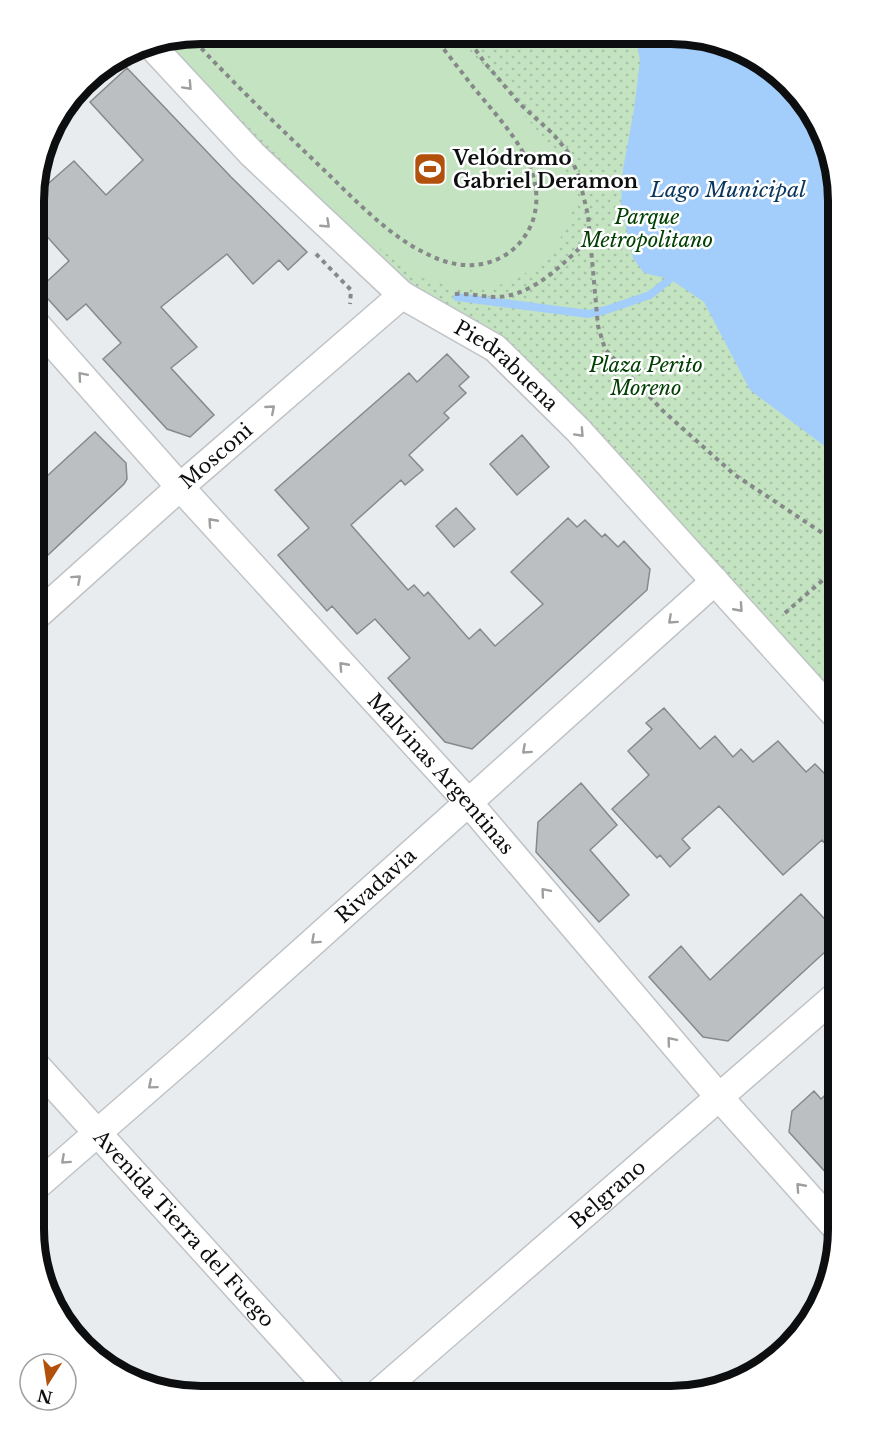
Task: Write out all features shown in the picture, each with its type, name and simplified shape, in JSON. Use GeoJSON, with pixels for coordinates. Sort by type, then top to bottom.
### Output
{"type":"FeatureCollection","features":[{"type":"Feature","properties":{"kind":"street","name":"Piedrabuena"},"geometry":{"type":"LineString","coordinates":[[156,50],[252,154],[402,295],[495,348],[578,430],[828,707]]}},
{"type":"Feature","properties":{"kind":"street","name":"Mosconi"},"geometry":{"type":"LineString","coordinates":[[44,609],[180,487],[402,295]]}},
{"type":"Feature","properties":{"kind":"street","name":"Malvinas Argentinas"},"geometry":{"type":"LineString","coordinates":[[44,333],[180,487],[468,802],[719,1097],[828,1219]]}},
{"type":"Feature","properties":{"kind":"street","name":"Rivadavia"},"geometry":{"type":"LineString","coordinates":[[44,1179],[196,1047],[715,581]]}},
{"type":"Feature","properties":{"kind":"street","name":"Belgrano"},"geometry":{"type":"LineString","coordinates":[[387,1386],[828,1003]]}},
{"type":"Feature","properties":{"kind":"street","name":"Avenida Tierra del Fuego"},"geometry":{"type":"LineString","coordinates":[[44,1074],[327,1386]]}},
{"type":"Feature","properties":{"kind":"path"},"geometry":{"type":"LineString","coordinates":[[197,44],[236,86],[381,223],[423,252],[448,264],[474,266],[508,254],[520,243],[530,228],[537,201],[536,185],[517,140],[440,44]]}},
{"type":"Feature","properties":{"kind":"path"},"geometry":{"type":"LineString","coordinates":[[471,44],[520,104],[553,134],[568,152],[578,174],[588,214],[598,326],[605,349],[671,418],[735,475],[828,537]]}},
{"type":"Feature","properties":{"kind":"path"},"geometry":{"type":"LineString","coordinates":[[448,294],[471,293],[498,297],[523,291],[554,272],[590,238]]}},
{"type":"Feature","properties":{"kind":"path"},"geometry":{"type":"LineString","coordinates":[[349,313],[351,290]]}},
{"type":"Feature","properties":{"kind":"path"},"geometry":{"type":"LineString","coordinates":[[785,613],[828,576]]}},
{"type":"Feature","properties":{"kind":"green space","name":"Parque Metropolitano"},"geometry":{"type":"Polygon","coordinates":[[[201,44],[692,45],[732,55],[767,76],[783,89],[796,105],[817,140],[827,180],[828,707],[495,348],[402,295],[156,50],[180,45],[201,44]]]}},
{"type":"Feature","properties":{"kind":"green space","name":"Velódromo Gabriel Deramon"},"geometry":{"type":"Polygon","coordinates":[[[201,44],[465,44],[563,160],[576,203],[556,248],[545,260],[512,282],[481,289],[451,287],[422,278],[379,248],[239,116],[171,47],[201,44]]]}},
{"type":"Feature","properties":{"kind":"water","name":"Lago Municipal"},"geometry":{"type":"Polygon","coordinates":[[[637,44],[692,45],[732,55],[767,76],[783,89],[796,105],[817,140],[827,180],[828,201],[828,449],[750,390],[704,302],[670,279],[644,273],[633,258],[621,205],[623,169],[640,61],[637,44]]]}},
{"type":"Feature","properties":{"kind":"building"},"geometry":{"type":"Polygon","coordinates":[[[127,68],[231,177],[307,252],[288,270],[279,260],[253,284],[227,254],[161,307],[197,347],[171,368],[214,415],[190,437],[167,429],[103,359],[121,343],[86,304],[67,320],[44,295],[44,284],[69,261],[44,233],[45,187],[74,161],[106,195],[143,160],[90,102],[127,68]]]}},
{"type":"Feature","properties":{"kind":"building"},"geometry":{"type":"Polygon","coordinates":[[[447,354],[469,377],[459,386],[466,393],[444,413],[449,418],[409,455],[423,470],[405,485],[401,480],[351,525],[408,590],[414,585],[424,596],[428,592],[469,639],[480,629],[495,646],[543,604],[511,572],[568,518],[577,527],[585,520],[602,537],[605,534],[618,547],[624,541],[650,569],[647,590],[472,749],[445,742],[388,678],[410,658],[375,619],[357,634],[332,606],[327,611],[278,555],[309,528],[275,490],[409,373],[417,382],[447,354]]]}},
{"type":"Feature","properties":{"kind":"building"},"geometry":{"type":"Polygon","coordinates":[[[95,432],[126,463],[127,479],[124,484],[44,559],[44,479],[95,432]]]}},
{"type":"Feature","properties":{"kind":"building"},"geometry":{"type":"Polygon","coordinates":[[[522,435],[549,467],[517,495],[490,464],[522,435]]]}},
{"type":"Feature","properties":{"kind":"building"},"geometry":{"type":"Polygon","coordinates":[[[456,508],[475,529],[454,547],[436,526],[456,508]]]}},
{"type":"Feature","properties":{"kind":"building"},"geometry":{"type":"Polygon","coordinates":[[[664,708],[700,749],[715,736],[733,757],[741,749],[753,762],[778,741],[806,772],[815,764],[828,777],[828,845],[822,840],[783,875],[719,806],[682,839],[690,848],[670,867],[660,855],[657,858],[612,809],[649,775],[628,751],[652,729],[646,723],[664,708]]]}},
{"type":"Feature","properties":{"kind":"building"},"geometry":{"type":"Polygon","coordinates":[[[581,783],[617,825],[590,850],[629,895],[599,922],[536,852],[538,822],[581,783]]]}},
{"type":"Feature","properties":{"kind":"building"},"geometry":{"type":"Polygon","coordinates":[[[801,894],[828,922],[828,949],[728,1041],[703,1037],[649,977],[681,946],[710,980],[801,894]]]}},
{"type":"Feature","properties":{"kind":"building"},"geometry":{"type":"Polygon","coordinates":[[[814,1091],[821,1099],[828,1092],[828,1175],[789,1132],[792,1111],[814,1091]]]}},
{"type":"Feature","properties":{"kind":"waterway"},"geometry":{"type":"LineString","coordinates":[[457,297],[588,314],[650,295],[670,279]]}},
{"type":"Feature","properties":{"kind":"place","name":"Velódromo Gabriel Deramon"},"geometry":{"type":"Point","coordinates":[430,169]}},
{"type":"Feature","properties":{"kind":"park label","name":"Plaza Perito Moreno"},"geometry":{"type":"Point","coordinates":[646,376]}}]}
